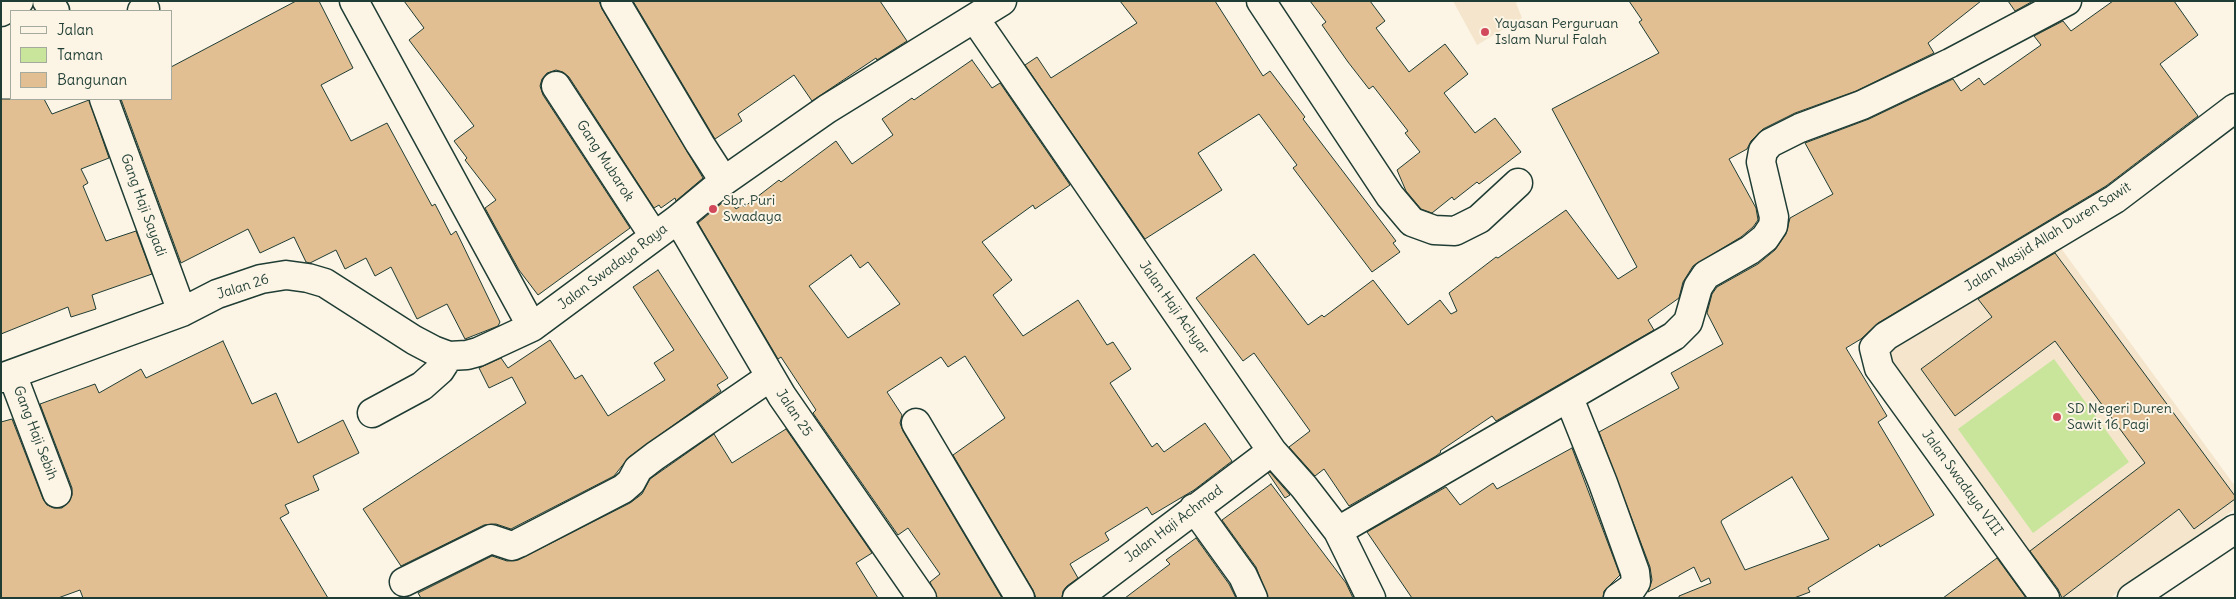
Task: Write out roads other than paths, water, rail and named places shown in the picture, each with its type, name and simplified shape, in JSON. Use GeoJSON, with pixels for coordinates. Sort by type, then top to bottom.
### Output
{"type":"FeatureCollection","features":[{"type":"Feature","properties":{"kind":"street"},"geometry":{"type":"LineString","coordinates":[[1,12],[19,1]]}},
{"type":"Feature","properties":{"kind":"street"},"geometry":{"type":"LineString","coordinates":[[354,1],[532,328],[467,356],[449,356],[440,370],[422,386],[372,413]]}},
{"type":"Feature","properties":{"kind":"street"},"geometry":{"type":"LineString","coordinates":[[615,1],[724,181]]}},
{"type":"Feature","properties":{"kind":"street","name":"Jalan Swadaya Raya"},"geometry":{"type":"LineString","coordinates":[[532,328],[678,219],[724,181],[827,110],[1002,1]]}},
{"type":"Feature","properties":{"kind":"street"},"geometry":{"type":"LineString","coordinates":[[1261,1],[1390,196],[1412,222],[1434,230],[1454,231],[1480,219],[1518,183]]}},
{"type":"Feature","properties":{"kind":"street"},"geometry":{"type":"LineString","coordinates":[[1338,532],[1674,336],[1688,322],[1698,287],[1706,275],[1750,250],[1765,238],[1773,226],[1774,217],[1761,162],[1763,151],[1770,143],[1800,128],[1862,105],[2067,1]]}},
{"type":"Feature","properties":{"kind":"street","name":"Jalan Haji Achyar"},"geometry":{"type":"LineString","coordinates":[[975,19],[1272,451],[1304,487],[1338,532],[1371,598]]}},
{"type":"Feature","properties":{"kind":"street","name":"Gang Mubarok"},"geometry":{"type":"LineString","coordinates":[[556,86],[654,236]]}},
{"type":"Feature","properties":{"kind":"street","name":"Gang Haji Sayadi"},"geometry":{"type":"LineString","coordinates":[[104,100],[182,312]]}},
{"type":"Feature","properties":{"kind":"street","name":"Jalan Masjid Allah Duren Sawit"},"geometry":{"type":"LineString","coordinates":[[1879,368],[1874,348],[1886,336],[2115,199],[2235,108]]}},
{"type":"Feature","properties":{"kind":"street","name":"Jalan 25"},"geometry":{"type":"LineString","coordinates":[[678,219],[770,377],[922,598]]}},
{"type":"Feature","properties":{"kind":"street","name":"Jalan 26"},"geometry":{"type":"LineString","coordinates":[[7,376],[182,312],[217,294],[261,279],[286,275],[308,278],[331,287],[414,340],[449,356]]}},
{"type":"Feature","properties":{"kind":"street","name":"Jalan Swadaya VIII"},"geometry":{"type":"LineString","coordinates":[[1879,368],[2045,598]]}},
{"type":"Feature","properties":{"kind":"street","name":"Gang Haji Sebih"},"geometry":{"type":"LineString","coordinates":[[7,376],[57,493]]}},
{"type":"Feature","properties":{"kind":"street"},"geometry":{"type":"LineString","coordinates":[[404,582],[491,539],[512,546],[519,543],[623,488],[631,482],[638,469],[654,456],[770,377]]}},
{"type":"Feature","properties":{"kind":"street"},"geometry":{"type":"LineString","coordinates":[[1569,398],[1603,483],[1635,572],[1636,582],[1632,588],[1618,598]]}},
{"type":"Feature","properties":{"kind":"street"},"geometry":{"type":"LineString","coordinates":[[916,423],[1020,598]]}},
{"type":"Feature","properties":{"kind":"street","name":"Jalan Haji Achmad"},"geometry":{"type":"LineString","coordinates":[[1084,595],[1194,508],[1272,451]]}},
{"type":"Feature","properties":{"kind":"street"},"geometry":{"type":"LineString","coordinates":[[1194,508],[1235,564],[1253,598]]}},
{"type":"Feature","properties":{"kind":"street"},"geometry":{"type":"LineString","coordinates":[[2132,598],[2235,529]]}},
{"type":"Feature","properties":{"kind":"place","name":"Yayasan Perguruan Islam Nurul Falah"},"geometry":{"type":"Point","coordinates":[1485,32]}},
{"type":"Feature","properties":{"kind":"place","name":"Sbr. Puri Swadaya"},"geometry":{"type":"Point","coordinates":[713,209]}},
{"type":"Feature","properties":{"kind":"place","name":"SD Negeri Duren Sawit 16 Pagi"},"geometry":{"type":"Point","coordinates":[2057,417]}}]}
